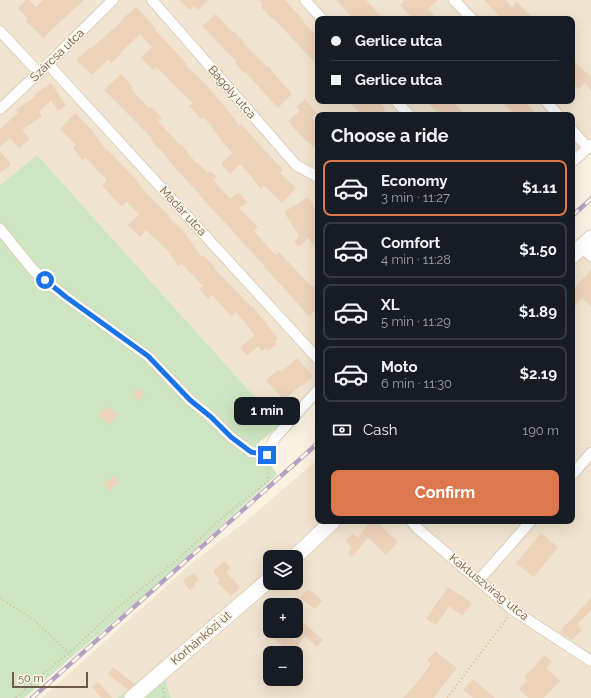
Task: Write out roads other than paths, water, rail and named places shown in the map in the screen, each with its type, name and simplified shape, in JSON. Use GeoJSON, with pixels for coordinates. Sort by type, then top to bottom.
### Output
{"type":"FeatureCollection","features":[{"type":"Feature","properties":{"kind":"street","name":"Szárcsa utca"},"geometry":{"type":"LineString","coordinates":[[0,109],[113,0]]}},
{"type":"Feature","properties":{"kind":"street","name":"Bagoly utca"},"geometry":{"type":"LineString","coordinates":[[152,0],[296,165],[315,175]]}},
{"type":"Feature","properties":{"kind":"street"},"geometry":{"type":"LineString","coordinates":[[304,0],[319,16]]}},
{"type":"Feature","properties":{"kind":"street"},"geometry":{"type":"LineString","coordinates":[[454,0],[469,16]]}},
{"type":"Feature","properties":{"kind":"street"},"geometry":{"type":"LineString","coordinates":[[0,31],[39,73]]}},
{"type":"Feature","properties":{"kind":"street","name":"Madár utca"},"geometry":{"type":"LineString","coordinates":[[48,64],[315,356]]}},
{"type":"Feature","properties":{"kind":"street"},"geometry":{"type":"LineString","coordinates":[[399,104],[406,112]]}},
{"type":"Feature","properties":{"kind":"street"},"geometry":{"type":"LineString","coordinates":[[549,104],[555,112]]}},
{"type":"Feature","properties":{"kind":"street"},"geometry":{"type":"LineString","coordinates":[[575,133],[589,146],[575,159]]}},
{"type":"Feature","properties":{"kind":"street"},"geometry":{"type":"LineString","coordinates":[[0,229],[34,271],[66,297],[148,356],[190,400],[211,417],[231,437],[251,452],[267,455],[275,438],[315,393]]}},
{"type":"Feature","properties":{"kind":"street"},"geometry":{"type":"LineString","coordinates":[[575,472],[591,453]]}},
{"type":"Feature","properties":{"kind":"street"},"geometry":{"type":"LineString","coordinates":[[302,550],[330,524]]}},
{"type":"Feature","properties":{"kind":"street","name":"Kaktuszvirág utca"},"geometry":{"type":"LineString","coordinates":[[413,524],[513,610],[591,661]]}},
{"type":"Feature","properties":{"kind":"street"},"geometry":{"type":"LineString","coordinates":[[479,580],[528,524]]}},
{"type":"Feature","properties":{"kind":"street","name":"Korhánközi út"},"geometry":{"type":"LineString","coordinates":[[132,698],[263,585]]}},
{"type":"Feature","properties":{"kind":"railway"},"geometry":{"type":"LineString","coordinates":[[575,213],[591,199]]}},
{"type":"Feature","properties":{"kind":"railway"},"geometry":{"type":"LineString","coordinates":[[32,698],[315,446]]}}]}
